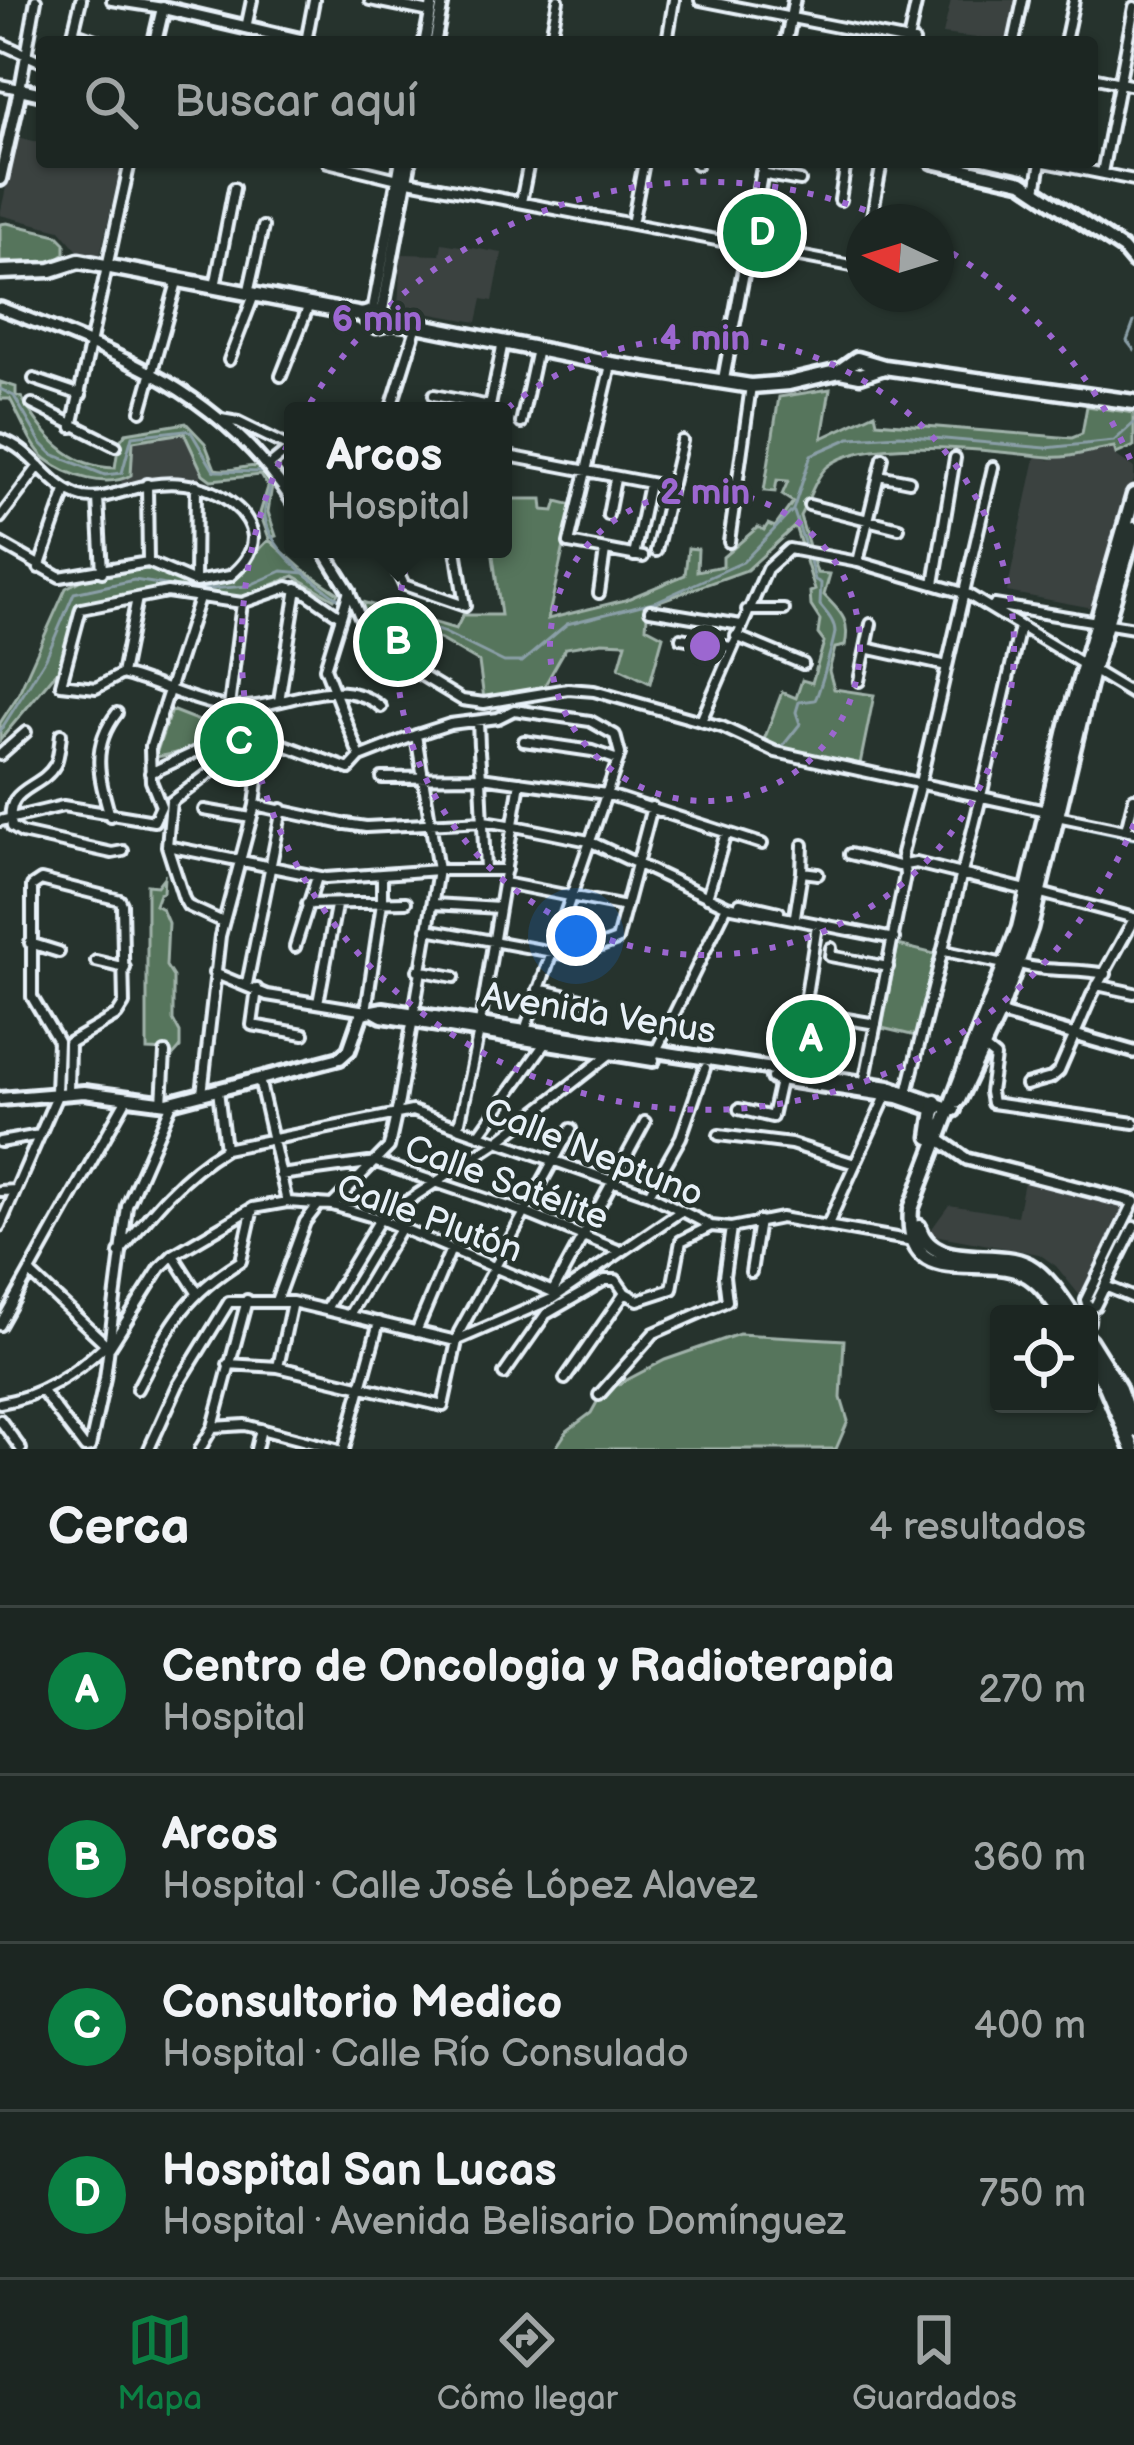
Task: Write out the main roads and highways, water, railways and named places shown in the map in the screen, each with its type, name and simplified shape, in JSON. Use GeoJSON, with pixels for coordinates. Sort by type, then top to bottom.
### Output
{"type":"FeatureCollection","features":[{"type":"Feature","properties":{"kind":"main road"},"geometry":{"type":"LineString","coordinates":[[156,36],[163,8],[281,36]]}},
{"type":"Feature","properties":{"kind":"main road"},"geometry":{"type":"LineString","coordinates":[[0,179],[20,89],[36,93]]}},
{"type":"Feature","properties":{"kind":"main road"},"geometry":{"type":"LineString","coordinates":[[968,168],[1003,174],[1036,191],[1123,249],[1134,262]]}},
{"type":"Feature","properties":{"kind":"main road"},"geometry":{"type":"LineString","coordinates":[[0,268],[55,270],[74,261],[107,265],[611,364],[751,386],[840,371],[857,359],[884,367],[1134,402]]}},
{"type":"Feature","properties":{"kind":"main road"},"geometry":{"type":"LineString","coordinates":[[1054,1305],[1028,1275],[1009,1269],[939,1264],[918,1245],[906,1203],[930,1138],[1012,964],[1133,502]]}},
{"type":"Feature","properties":{"kind":"main road"},"geometry":{"type":"LineString","coordinates":[[1102,621],[1130,558],[1134,530]]}},
{"type":"Feature","properties":{"kind":"main road","name":"Avenida Venus"},"geometry":{"type":"LineString","coordinates":[[0,1099],[61,1092],[167,1102],[202,1094],[343,1057],[361,1015],[370,1011],[888,1092],[944,1110]]}},
{"type":"Feature","properties":{"kind":"main road"},"geometry":{"type":"LineString","coordinates":[[918,1245],[922,1238],[918,1212],[944,1110],[983,1048],[993,1011]]}},
{"type":"Feature","properties":{"kind":"main road","name":"Avenida Venus"},"geometry":{"type":"LineString","coordinates":[[548,1039],[610,1054],[864,1084],[888,1092]]}},
{"type":"Feature","properties":{"kind":"main road"},"geometry":{"type":"LineString","coordinates":[[918,1245],[911,1209],[939,1140]]}},
{"type":"Feature","properties":{"kind":"main road"},"geometry":{"type":"LineString","coordinates":[[918,1245],[1023,1263],[1065,1305]]}},
{"type":"Feature","properties":{"kind":"main road"},"geometry":{"type":"LineString","coordinates":[[1098,1354],[1118,1386],[1134,1430]]}},
{"type":"Feature","properties":{"kind":"main road"},"geometry":{"type":"LineString","coordinates":[[1098,1372],[1133,1449]]}},
{"type":"Feature","properties":{"kind":"waterway"},"geometry":{"type":"LineString","coordinates":[[1134,322],[1127,341],[1134,350]]}},
{"type":"Feature","properties":{"kind":"waterway"},"geometry":{"type":"LineString","coordinates":[[0,389],[14,396],[52,454],[105,475],[122,473],[132,436],[185,430],[191,432],[214,471],[264,472],[270,483],[265,517],[284,552]]}},
{"type":"Feature","properties":{"kind":"waterway"},"geometry":{"type":"LineString","coordinates":[[360,610],[443,632],[504,662],[522,662],[567,624],[657,601],[743,562],[793,510],[811,455],[850,438],[900,435],[1046,448],[1114,441],[1134,423]]}},
{"type":"Feature","properties":{"kind":"waterway"},"geometry":{"type":"LineString","coordinates":[[794,512],[806,548]]}},
{"type":"Feature","properties":{"kind":"waterway"},"geometry":{"type":"LineString","coordinates":[[782,747],[800,724],[799,702],[815,700],[835,632],[820,605],[821,583],[815,580],[809,557]]}},
{"type":"Feature","properties":{"kind":"waterway"},"geometry":{"type":"LineString","coordinates":[[289,558],[341,601]]}},
{"type":"Feature","properties":{"kind":"waterway"},"geometry":{"type":"LineString","coordinates":[[0,731],[46,658],[74,593],[134,580],[197,590],[248,586],[282,571],[305,573]]}},
{"type":"Feature","properties":{"kind":"waterway"},"geometry":{"type":"LineString","coordinates":[[1090,827],[1134,837]]}},
{"type":"Feature","properties":{"kind":"place","name":"Hospital San Lucas"},"geometry":{"type":"Point","coordinates":[762,233]}},
{"type":"Feature","properties":{"kind":"place","name":"Arcos"},"geometry":{"type":"Point","coordinates":[398,642]}},
{"type":"Feature","properties":{"kind":"place","name":"Consultorio Medico"},"geometry":{"type":"Point","coordinates":[239,742]}},
{"type":"Feature","properties":{"kind":"place","name":"Centro de Oncologia y Radioterapia"},"geometry":{"type":"Point","coordinates":[811,1039]}}]}
